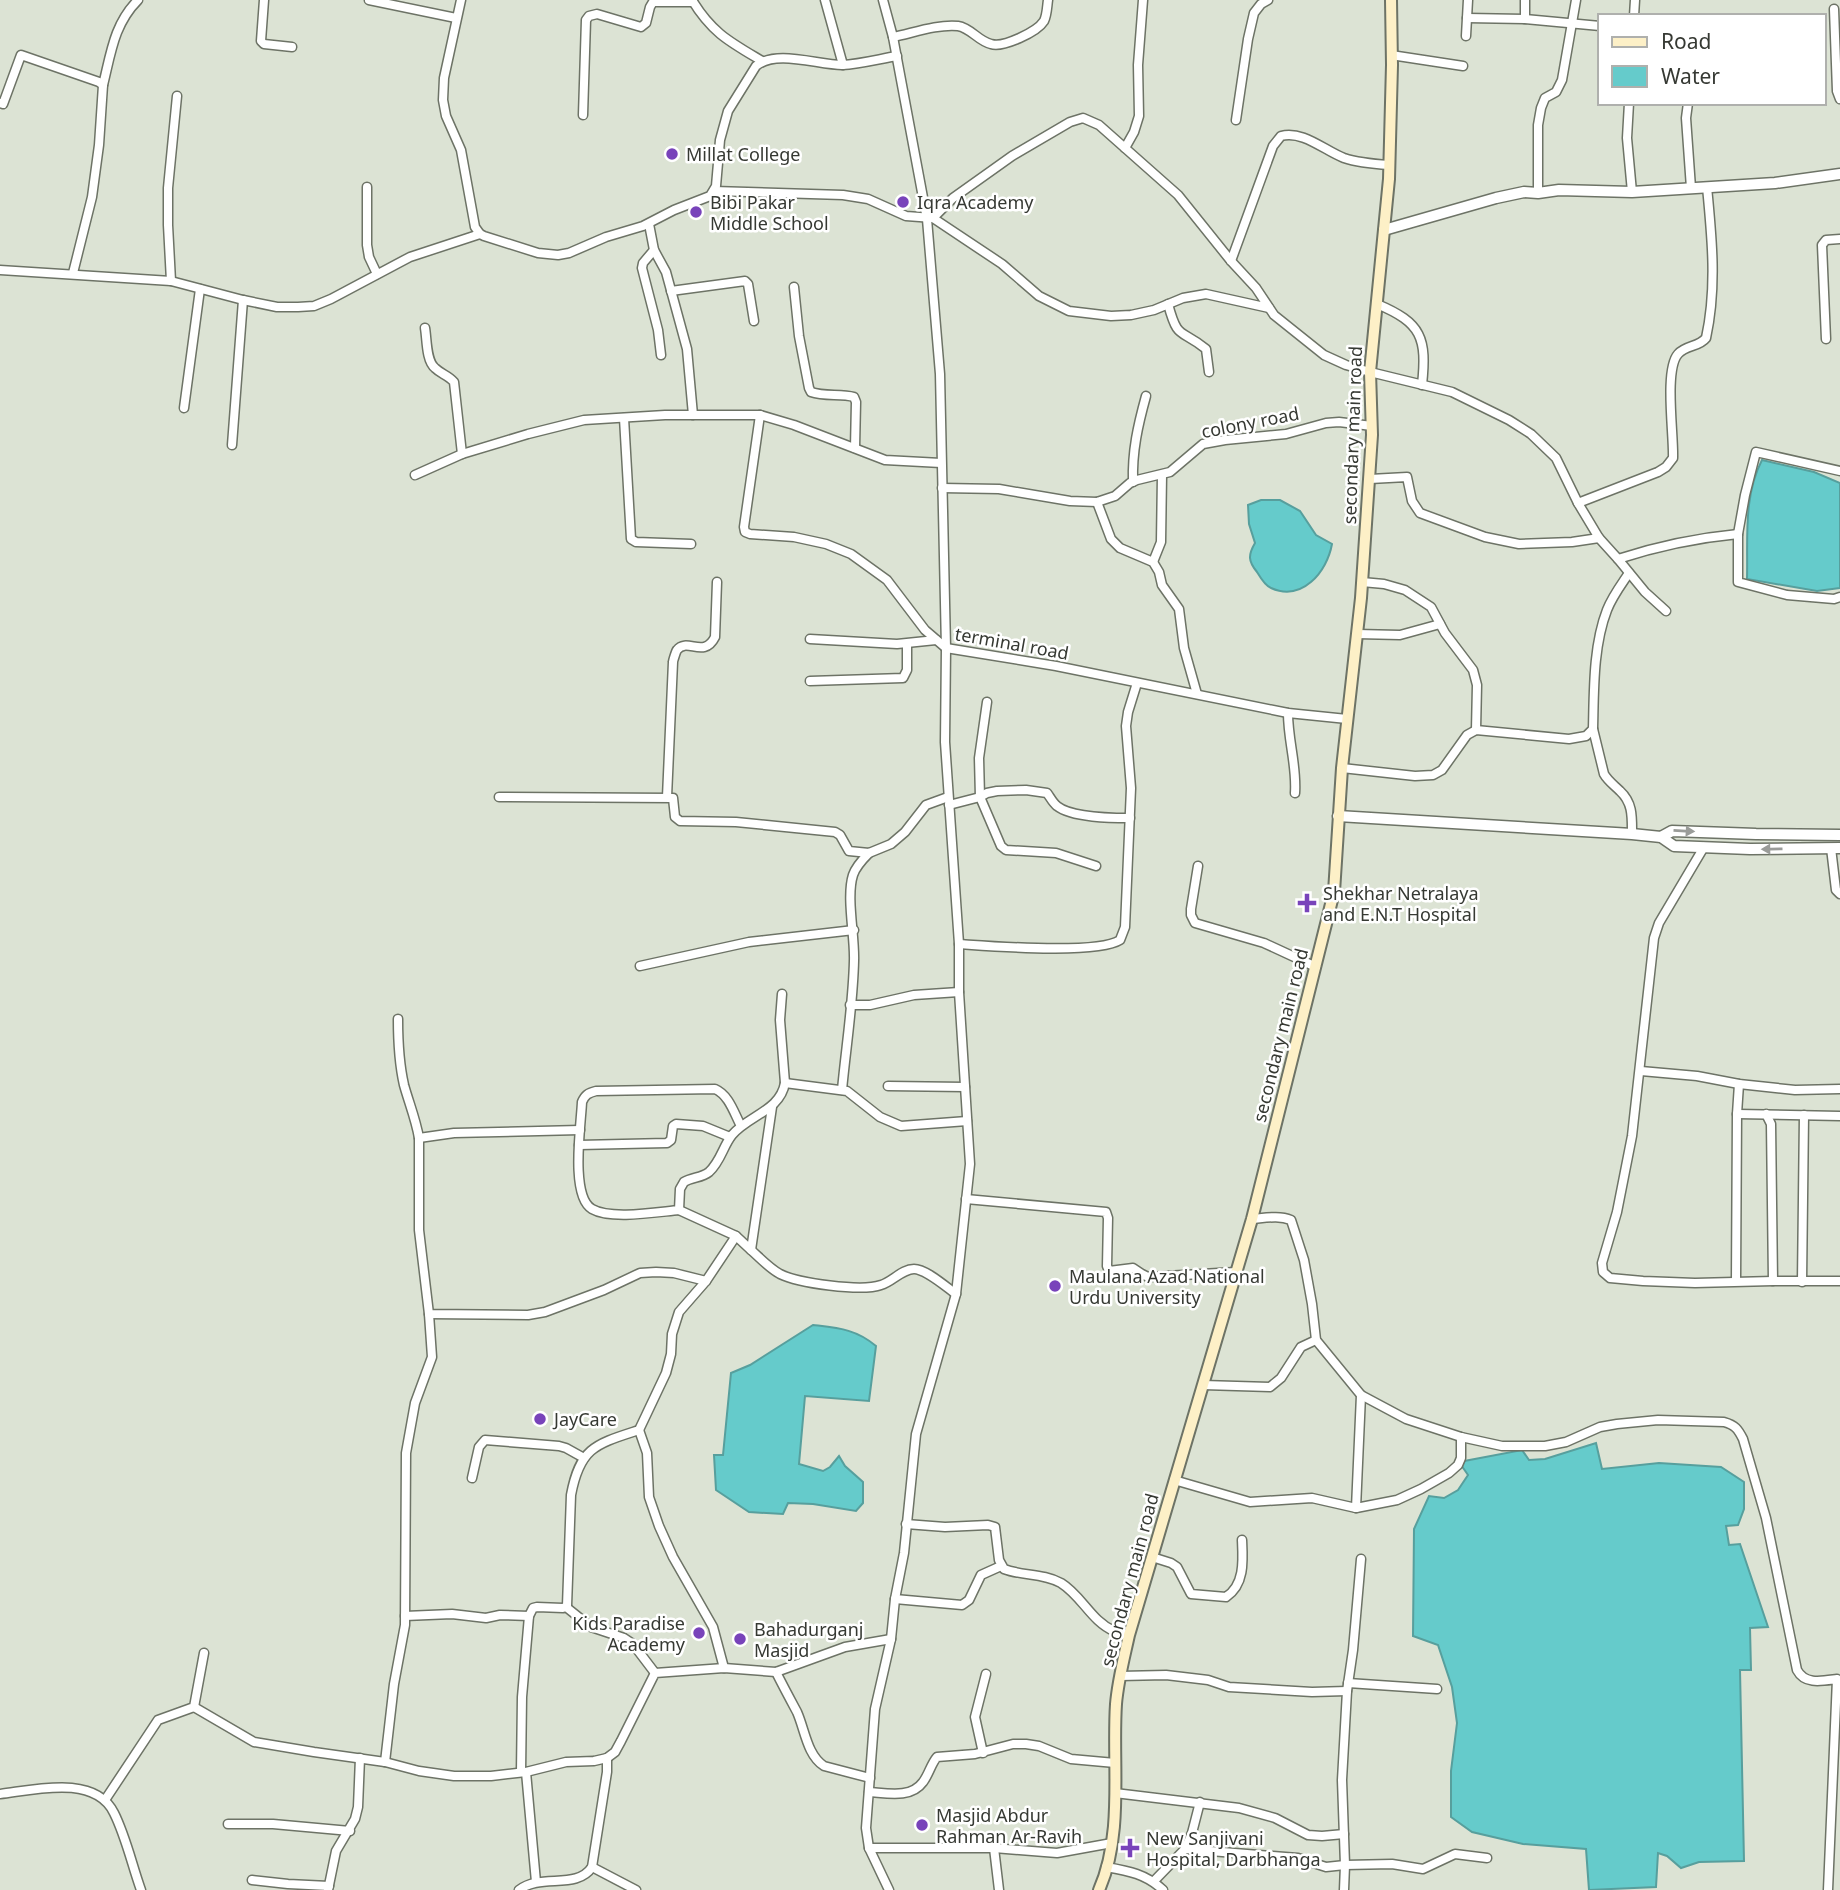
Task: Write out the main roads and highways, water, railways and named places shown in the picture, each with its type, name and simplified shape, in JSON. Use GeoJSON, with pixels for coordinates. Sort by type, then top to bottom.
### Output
{"type":"FeatureCollection","features":[{"type":"Feature","properties":{"kind":"main road","name":"secondary main road"},"geometry":{"type":"LineString","coordinates":[[1099,1890],[1105,1877],[1112,1843],[1116,1703],[1129,1635],[1252,1219],[1334,892],[1342,768],[1370,479],[1370,372],[1389,165],[1391,0]]}},
{"type":"Feature","properties":{"kind":"water"},"geometry":{"type":"Polygon","coordinates":[[[1762,460],[1814,472],[1840,483],[1840,588],[1817,591],[1747,579],[1749,503],[1762,460]]]}},
{"type":"Feature","properties":{"kind":"water"},"geometry":{"type":"Polygon","coordinates":[[[1261,500],[1280,500],[1300,511],[1316,535],[1332,544],[1325,565],[1303,588],[1282,591],[1271,588],[1252,565],[1250,555],[1255,543],[1249,524],[1248,505],[1261,500]]]}},
{"type":"Feature","properties":{"kind":"water"},"geometry":{"type":"Polygon","coordinates":[[[813,1325],[854,1333],[876,1346],[869,1401],[805,1396],[799,1464],[823,1471],[839,1456],[845,1466],[863,1482],[863,1503],[856,1511],[788,1503],[783,1514],[749,1512],[716,1490],[714,1455],[723,1455],[731,1373],[750,1365],[813,1325]]]}},
{"type":"Feature","properties":{"kind":"water"},"geometry":{"type":"Polygon","coordinates":[[[1596,1443],[1602,1469],[1659,1463],[1721,1467],[1744,1482],[1744,1509],[1738,1525],[1726,1526],[1729,1545],[1740,1544],[1768,1627],[1750,1628],[1751,1670],[1740,1670],[1744,1861],[1699,1862],[1681,1868],[1667,1856],[1658,1853],[1656,1887],[1589,1890],[1586,1849],[1523,1844],[1472,1832],[1451,1817],[1451,1771],[1457,1723],[1452,1687],[1438,1645],[1413,1636],[1414,1529],[1429,1496],[1444,1498],[1458,1490],[1468,1475],[1459,1462],[1522,1450],[1529,1460],[1545,1459],[1596,1443]]]}},
{"type":"Feature","properties":{"kind":"place","name":"Millat College"},"geometry":{"type":"Point","coordinates":[672,154]}},
{"type":"Feature","properties":{"kind":"place","name":"Iqra Academy"},"geometry":{"type":"Point","coordinates":[903,202]}},
{"type":"Feature","properties":{"kind":"place","name":"Bibi Pakar Middle School"},"geometry":{"type":"Point","coordinates":[696,212]}},
{"type":"Feature","properties":{"kind":"place","name":"Shekhar Netralaya and E.N.T Hospital"},"geometry":{"type":"Point","coordinates":[1307,903]}},
{"type":"Feature","properties":{"kind":"place","name":"Maulana Azad National Urdu University"},"geometry":{"type":"Point","coordinates":[1055,1286]}},
{"type":"Feature","properties":{"kind":"place","name":"JayCare"},"geometry":{"type":"Point","coordinates":[540,1419]}},
{"type":"Feature","properties":{"kind":"place","name":"Kids Paradise Academy"},"geometry":{"type":"Point","coordinates":[699,1633]}},
{"type":"Feature","properties":{"kind":"place","name":"Bahadurganj Masjid"},"geometry":{"type":"Point","coordinates":[740,1639]}},
{"type":"Feature","properties":{"kind":"place","name":"Masjid Abdur Rahman Ar-Ravih"},"geometry":{"type":"Point","coordinates":[922,1825]}},
{"type":"Feature","properties":{"kind":"place","name":"New Sanjivani Hospital, Darbhanga"},"geometry":{"type":"Point","coordinates":[1130,1848]}}]}
